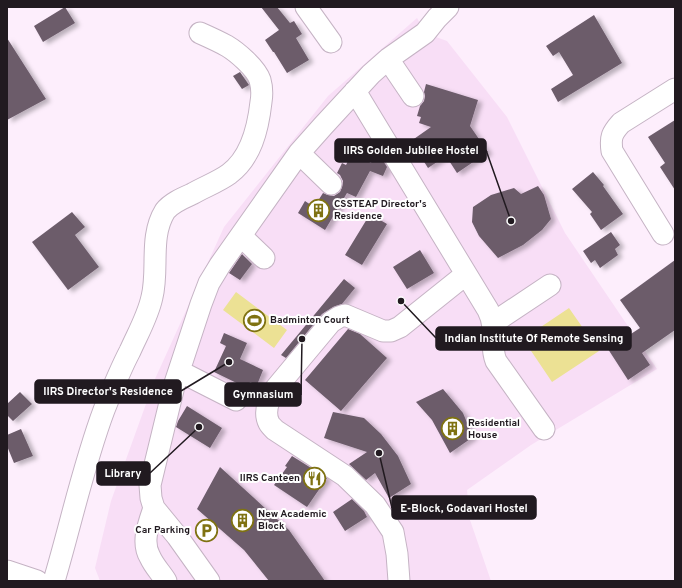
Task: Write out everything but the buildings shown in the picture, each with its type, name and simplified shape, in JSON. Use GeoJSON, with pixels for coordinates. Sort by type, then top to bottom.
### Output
{"type":"FeatureCollection","features":[{"type":"Feature","properties":{"kind":"street"},"geometry":{"type":"LineString","coordinates":[[306,7],[331,42]]}},
{"type":"Feature","properties":{"kind":"street"},"geometry":{"type":"LineString","coordinates":[[208,581],[178,536],[154,508],[151,498],[150,485],[178,371],[209,283],[220,265],[300,153],[355,90],[435,16]]}},
{"type":"Feature","properties":{"kind":"street"},"geometry":{"type":"LineString","coordinates":[[54,581],[98,426],[113,386],[139,332],[153,296],[156,241],[161,218],[167,209],[176,202],[229,174],[242,162],[251,148],[261,103],[260,80],[254,69],[227,46],[200,33]]}},
{"type":"Feature","properties":{"kind":"street"},"geometry":{"type":"LineString","coordinates":[[388,59],[413,96]]}},
{"type":"Feature","properties":{"kind":"street"},"geometry":{"type":"LineString","coordinates":[[663,234],[612,151],[610,141],[614,131],[621,123],[675,89]]}},
{"type":"Feature","properties":{"kind":"street"},"geometry":{"type":"LineString","coordinates":[[355,90],[488,310],[493,323],[496,361],[544,429]]}},
{"type":"Feature","properties":{"kind":"street"},"geometry":{"type":"LineString","coordinates":[[300,153],[331,184]]}},
{"type":"Feature","properties":{"kind":"street"},"geometry":{"type":"LineString","coordinates":[[241,236],[264,258]]}},
{"type":"Feature","properties":{"kind":"street"},"geometry":{"type":"LineString","coordinates":[[399,581],[397,554],[392,532],[375,505],[345,476],[275,430],[269,422],[267,413],[269,400],[276,388],[331,322],[339,316],[345,315],[383,331],[391,331],[400,327],[465,274]]}},
{"type":"Feature","properties":{"kind":"street"},"geometry":{"type":"LineString","coordinates":[[493,323],[550,285]]}},
{"type":"Feature","properties":{"kind":"street"},"geometry":{"type":"LineString","coordinates":[[178,371],[236,400]]}},
{"type":"Feature","properties":{"kind":"street"},"geometry":{"type":"LineString","coordinates":[[154,508],[148,525],[146,544],[149,556],[166,581]]}},
{"type":"Feature","properties":{"kind":"street"},"geometry":{"type":"LineString","coordinates":[[7,571],[37,581]]}},
{"type":"Feature","properties":{"kind":"shaded area"},"geometry":{"type":"Polygon","coordinates":[[[417,18],[425,33],[447,41],[507,117],[565,233],[657,369],[531,445],[467,490],[470,520],[491,581],[100,581],[95,568],[111,501],[155,379],[224,227],[328,96],[417,18]]]}},
{"type":"Feature","properties":{"kind":"shaded area","name":"Badminton Court"},"geometry":{"type":"Polygon","coordinates":[[[236,292],[287,330],[274,348],[223,310],[236,292]]]}},
{"type":"Feature","properties":{"kind":"shaded area"},"geometry":{"type":"Polygon","coordinates":[[[569,308],[599,351],[552,382],[523,339],[569,308]]]}},
{"type":"Feature","properties":{"kind":"place","name":"CSSTEAP Director's Residence"},"geometry":{"type":"Point","coordinates":[318,210]}},
{"type":"Feature","properties":{"kind":"place","name":"IIRS Golden Jubilee Hostel"},"geometry":{"type":"Point","coordinates":[511,221]}},
{"type":"Feature","properties":{"kind":"place","name":"Indian Institute Of Remote Sensing"},"geometry":{"type":"Point","coordinates":[401,301]}},
{"type":"Feature","properties":{"kind":"place","name":"Badminton Court"},"geometry":{"type":"Point","coordinates":[255,320]}},
{"type":"Feature","properties":{"kind":"place","name":"Gymnasium"},"geometry":{"type":"Point","coordinates":[302,339]}},
{"type":"Feature","properties":{"kind":"place","name":"IIRS Director's Residence"},"geometry":{"type":"Point","coordinates":[229,362]}},
{"type":"Feature","properties":{"kind":"place","name":"Library"},"geometry":{"type":"Point","coordinates":[199,427]}},
{"type":"Feature","properties":{"kind":"place","name":"Residential House"},"geometry":{"type":"Point","coordinates":[453,429]}},
{"type":"Feature","properties":{"kind":"place","name":"E-Block, Godavari Hostel"},"geometry":{"type":"Point","coordinates":[379,453]}},
{"type":"Feature","properties":{"kind":"place","name":"IIRS Canteen"},"geometry":{"type":"Point","coordinates":[315,478]}},
{"type":"Feature","properties":{"kind":"place","name":"New Academic Block"},"geometry":{"type":"Point","coordinates":[243,520]}},
{"type":"Feature","properties":{"kind":"place","name":"Car Parking"},"geometry":{"type":"Point","coordinates":[206,530]}}]}
